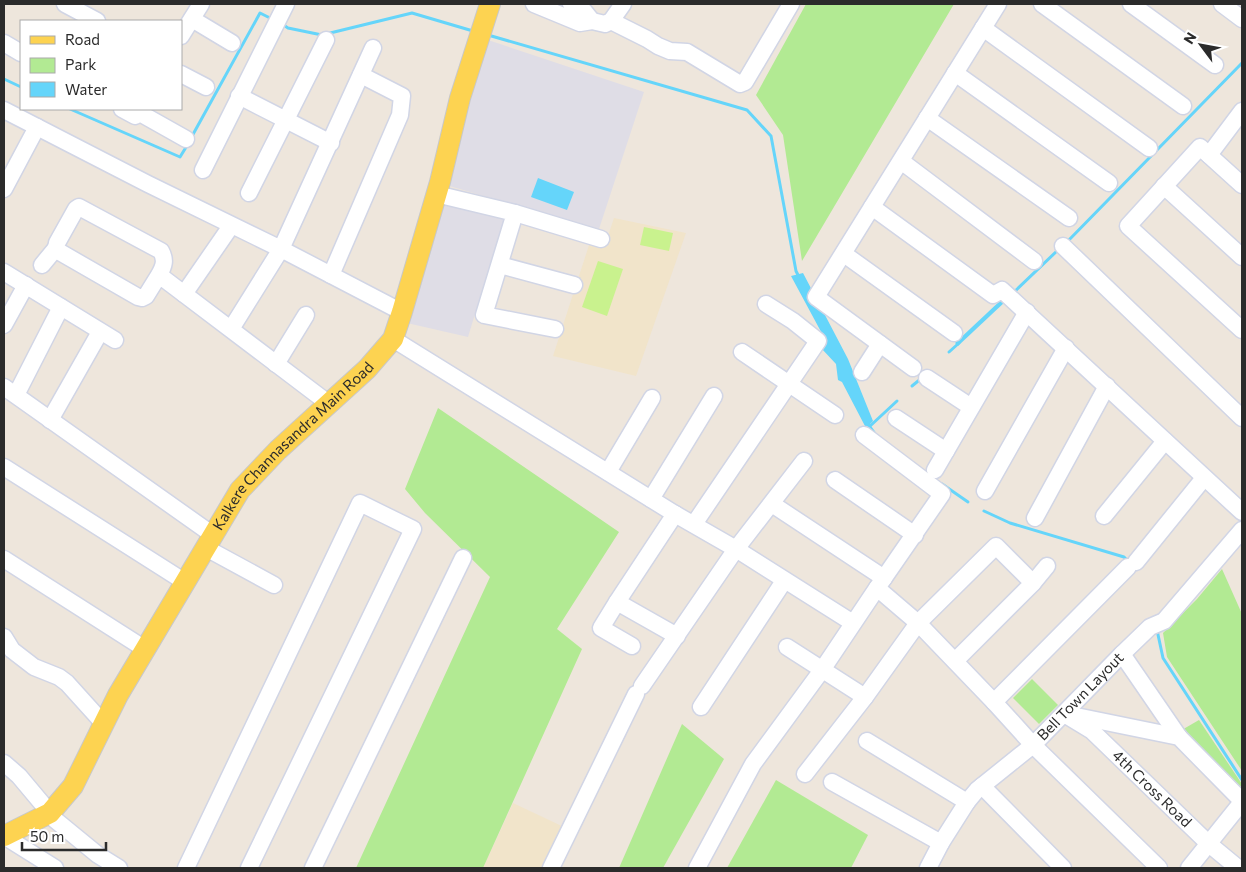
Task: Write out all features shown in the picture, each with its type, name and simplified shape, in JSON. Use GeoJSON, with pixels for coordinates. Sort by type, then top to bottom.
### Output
{"type":"FeatureCollection","features":[{"type":"Feature","properties":{"kind":"main road","name":"Kalkere Channasandra Main Road"},"geometry":{"type":"LineString","coordinates":[[4,836],[49,813],[73,786],[118,694],[240,490],[278,450],[367,368],[393,339],[436,194],[460,98],[490,4]]}},
{"type":"Feature","properties":{"kind":"street"},"geometry":{"type":"LineString","coordinates":[[65,4],[95,20]]}},
{"type":"Feature","properties":{"kind":"street"},"geometry":{"type":"LineString","coordinates":[[182,34],[200,4]]}},
{"type":"Feature","properties":{"kind":"street"},"geometry":{"type":"LineString","coordinates":[[203,170],[286,4]]}},
{"type":"Feature","properties":{"kind":"street"},"geometry":{"type":"LineString","coordinates":[[534,4],[580,23],[592,21],[605,24],[611,21],[623,4]]}},
{"type":"Feature","properties":{"kind":"street"},"geometry":{"type":"LineString","coordinates":[[571,4],[584,11],[592,21]]}},
{"type":"Feature","properties":{"kind":"street"},"geometry":{"type":"LineString","coordinates":[[611,21],[670,51],[687,52],[740,84],[745,82],[790,4]]}},
{"type":"Feature","properties":{"kind":"street"},"geometry":{"type":"LineString","coordinates":[[913,368],[816,297],[998,4]]}},
{"type":"Feature","properties":{"kind":"street"},"geometry":{"type":"LineString","coordinates":[[1042,4],[1183,106]]}},
{"type":"Feature","properties":{"kind":"street"},"geometry":{"type":"LineString","coordinates":[[1131,4],[1215,65]]}},
{"type":"Feature","properties":{"kind":"street"},"geometry":{"type":"LineString","coordinates":[[1222,4],[1242,17]]}},
{"type":"Feature","properties":{"kind":"street"},"geometry":{"type":"LineString","coordinates":[[192,19],[232,43]]}},
{"type":"Feature","properties":{"kind":"street"},"geometry":{"type":"LineString","coordinates":[[983,28],[1149,148]]}},
{"type":"Feature","properties":{"kind":"street"},"geometry":{"type":"LineString","coordinates":[[249,193],[326,40]]}},
{"type":"Feature","properties":{"kind":"street"},"geometry":{"type":"LineString","coordinates":[[4,43],[20,52]]}},
{"type":"Feature","properties":{"kind":"street"},"geometry":{"type":"LineString","coordinates":[[231,329],[281,249],[373,48]]}},
{"type":"Feature","properties":{"kind":"street"},"geometry":{"type":"LineString","coordinates":[[955,74],[1109,183]]}},
{"type":"Feature","properties":{"kind":"street"},"geometry":{"type":"LineString","coordinates":[[182,75],[206,88]]}},
{"type":"Feature","properties":{"kind":"street"},"geometry":{"type":"LineString","coordinates":[[331,275],[400,116],[402,96],[361,75]]}},
{"type":"Feature","properties":{"kind":"street"},"geometry":{"type":"LineString","coordinates":[[239,96],[331,143]]}},
{"type":"Feature","properties":{"kind":"street"},"geometry":{"type":"LineString","coordinates":[[4,110],[402,312]]}},
{"type":"Feature","properties":{"kind":"street"},"geometry":{"type":"LineString","coordinates":[[124,110],[135,116],[139,110],[186,139]]}},
{"type":"Feature","properties":{"kind":"street"},"geometry":{"type":"LineString","coordinates":[[1209,155],[1242,111]]}},
{"type":"Feature","properties":{"kind":"street"},"geometry":{"type":"LineString","coordinates":[[928,118],[1069,218]]}},
{"type":"Feature","properties":{"kind":"street"},"geometry":{"type":"LineString","coordinates":[[4,189],[37,127]]}},
{"type":"Feature","properties":{"kind":"street"},"geometry":{"type":"LineString","coordinates":[[1242,185],[1200,146],[1128,226],[1242,330]]}},
{"type":"Feature","properties":{"kind":"street"},"geometry":{"type":"LineString","coordinates":[[901,162],[1034,261]]}},
{"type":"Feature","properties":{"kind":"street"},"geometry":{"type":"LineString","coordinates":[[1164,186],[1242,257]]}},
{"type":"Feature","properties":{"kind":"street"},"geometry":{"type":"LineString","coordinates":[[436,194],[515,213],[601,239]]}},
{"type":"Feature","properties":{"kind":"street"},"geometry":{"type":"LineString","coordinates":[[872,207],[992,295],[1006,294],[1242,512]]}},
{"type":"Feature","properties":{"kind":"street"},"geometry":{"type":"LineString","coordinates":[[42,265],[56,248],[76,209],[81,208],[161,251],[164,257],[164,265],[146,296],[142,298],[58,251],[56,248]]}},
{"type":"Feature","properties":{"kind":"street"},"geometry":{"type":"LineString","coordinates":[[515,213],[484,315],[555,329]]}},
{"type":"Feature","properties":{"kind":"street"},"geometry":{"type":"LineString","coordinates":[[184,294],[232,226]]}},
{"type":"Feature","properties":{"kind":"street"},"geometry":{"type":"LineString","coordinates":[[1063,246],[1242,418]]}},
{"type":"Feature","properties":{"kind":"street"},"geometry":{"type":"LineString","coordinates":[[844,254],[954,333]]}},
{"type":"Feature","properties":{"kind":"street"},"geometry":{"type":"LineString","coordinates":[[500,265],[574,285]]}},
{"type":"Feature","properties":{"kind":"street"},"geometry":{"type":"LineString","coordinates":[[4,272],[115,340]]}},
{"type":"Feature","properties":{"kind":"street"},"geometry":{"type":"LineString","coordinates":[[159,275],[328,403]]}},
{"type":"Feature","properties":{"kind":"street"},"geometry":{"type":"LineString","coordinates":[[4,325],[26,285]]}},
{"type":"Feature","properties":{"kind":"street"},"geometry":{"type":"LineString","coordinates":[[694,524],[818,341],[793,321],[766,304]]}},
{"type":"Feature","properties":{"kind":"street"},"geometry":{"type":"LineString","coordinates":[[61,307],[10,391],[209,542],[274,586]]}},
{"type":"Feature","properties":{"kind":"street"},"geometry":{"type":"LineString","coordinates":[[935,470],[1027,312]]}},
{"type":"Feature","properties":{"kind":"street"},"geometry":{"type":"LineString","coordinates":[[276,364],[306,315]]}},
{"type":"Feature","properties":{"kind":"street"},"geometry":{"type":"LineString","coordinates":[[50,420],[100,332]]}},
{"type":"Feature","properties":{"kind":"street"},"geometry":{"type":"LineString","coordinates":[[393,339],[651,499],[736,549],[852,623]]}},
{"type":"Feature","properties":{"kind":"street"},"geometry":{"type":"LineString","coordinates":[[862,372],[880,344]]}},
{"type":"Feature","properties":{"kind":"street"},"geometry":{"type":"LineString","coordinates":[[985,491],[1066,348]]}},
{"type":"Feature","properties":{"kind":"street"},"geometry":{"type":"LineString","coordinates":[[742,352],[835,415]]}},
{"type":"Feature","properties":{"kind":"street"},"geometry":{"type":"LineString","coordinates":[[927,378],[971,407]]}},
{"type":"Feature","properties":{"kind":"street"},"geometry":{"type":"LineString","coordinates":[[1035,518],[1107,386]]}},
{"type":"Feature","properties":{"kind":"street"},"geometry":{"type":"LineString","coordinates":[[651,499],[714,396]]}},
{"type":"Feature","properties":{"kind":"street"},"geometry":{"type":"LineString","coordinates":[[608,472],[652,398]]}},
{"type":"Feature","properties":{"kind":"street"},"geometry":{"type":"LineString","coordinates":[[896,418],[946,451]]}},
{"type":"Feature","properties":{"kind":"street"},"geometry":{"type":"LineString","coordinates":[[696,868],[752,764],[822,670],[852,623],[942,494],[864,436]]}},
{"type":"Feature","properties":{"kind":"street"},"geometry":{"type":"LineString","coordinates":[[1104,516],[1165,441]]}},
{"type":"Feature","properties":{"kind":"street"},"geometry":{"type":"LineString","coordinates":[[550,868],[639,690],[736,549],[804,461]]}},
{"type":"Feature","properties":{"kind":"street"},"geometry":{"type":"LineString","coordinates":[[4,467],[186,582]]}},
{"type":"Feature","properties":{"kind":"street"},"geometry":{"type":"LineString","coordinates":[[994,702],[1132,565],[1204,478]]}},
{"type":"Feature","properties":{"kind":"street"},"geometry":{"type":"LineString","coordinates":[[835,480],[914,535]]}},
{"type":"Feature","properties":{"kind":"street"},"geometry":{"type":"LineString","coordinates":[[186,868],[360,503],[412,529],[249,868]]}},
{"type":"Feature","properties":{"kind":"street"},"geometry":{"type":"LineString","coordinates":[[772,504],[881,583],[1033,745],[1159,868]]}},
{"type":"Feature","properties":{"kind":"street"},"geometry":{"type":"LineString","coordinates":[[632,646],[601,628],[676,514]]}},
{"type":"Feature","properties":{"kind":"street","name":"Bell Town Layout"},"geometry":{"type":"LineString","coordinates":[[928,868],[966,802],[982,786],[1033,745],[1122,654],[1157,624],[1242,533]]}},
{"type":"Feature","properties":{"kind":"street"},"geometry":{"type":"LineString","coordinates":[[805,774],[865,697],[918,623],[996,546],[1033,583]]}},
{"type":"Feature","properties":{"kind":"street"},"geometry":{"type":"LineString","coordinates":[[314,868],[463,558]]}},
{"type":"Feature","properties":{"kind":"street"},"geometry":{"type":"LineString","coordinates":[[4,559],[145,649]]}},
{"type":"Feature","properties":{"kind":"street"},"geometry":{"type":"LineString","coordinates":[[955,661],[1033,583],[1047,566]]}},
{"type":"Feature","properties":{"kind":"street"},"geometry":{"type":"LineString","coordinates":[[701,707],[784,581]]}},
{"type":"Feature","properties":{"kind":"street"},"geometry":{"type":"LineString","coordinates":[[617,602],[677,636]]}},
{"type":"Feature","properties":{"kind":"street"},"geometry":{"type":"LineString","coordinates":[[4,637],[12,650],[34,667],[59,677],[67,683],[104,724]]}},
{"type":"Feature","properties":{"kind":"street"},"geometry":{"type":"LineString","coordinates":[[786,647],[865,697]]}},
{"type":"Feature","properties":{"kind":"street"},"geometry":{"type":"LineString","coordinates":[[1122,654],[1179,736],[1242,801],[1189,868]]}},
{"type":"Feature","properties":{"kind":"street"},"geometry":{"type":"LineString","coordinates":[[1064,714],[1179,736]]}},
{"type":"Feature","properties":{"kind":"street","name":"4th Cross Road"},"geometry":{"type":"LineString","coordinates":[[1064,714],[1092,731],[1209,844],[1238,868]]}},
{"type":"Feature","properties":{"kind":"street"},"geometry":{"type":"LineString","coordinates":[[868,741],[966,802]]}},
{"type":"Feature","properties":{"kind":"street"},"geometry":{"type":"LineString","coordinates":[[4,763],[19,776],[49,813],[98,855],[119,868]]}},
{"type":"Feature","properties":{"kind":"street"},"geometry":{"type":"LineString","coordinates":[[832,782],[941,843]]}},
{"type":"Feature","properties":{"kind":"street"},"geometry":{"type":"LineString","coordinates":[[982,786],[1063,868]]}},
{"type":"Feature","properties":{"kind":"street"},"geometry":{"type":"LineString","coordinates":[[4,836],[54,868]]}},
{"type":"Feature","properties":{"kind":"shaded area"},"geometry":{"type":"Polygon","coordinates":[[[488,40],[644,92],[599,229],[446,185],[477,67],[488,40]]]}},
{"type":"Feature","properties":{"kind":"shaded area"},"geometry":{"type":"Polygon","coordinates":[[[438,196],[505,216],[468,337],[407,323],[438,196]]]}},
{"type":"Feature","properties":{"kind":"shaded area"},"geometry":{"type":"Polygon","coordinates":[[[614,218],[686,233],[636,376],[553,356],[591,239],[605,245],[614,218]]]}},
{"type":"Feature","properties":{"kind":"shaded area"},"geometry":{"type":"Polygon","coordinates":[[[513,803],[566,828],[547,868],[483,868],[513,803]]]}},
{"type":"Feature","properties":{"kind":"green space"},"geometry":{"type":"Polygon","coordinates":[[[806,4],[954,4],[802,261],[783,135],[756,95],[806,4]]]}},
{"type":"Feature","properties":{"kind":"green space"},"geometry":{"type":"Polygon","coordinates":[[[644,227],[673,233],[669,251],[640,245],[644,227]]]}},
{"type":"Feature","properties":{"kind":"green space"},"geometry":{"type":"Polygon","coordinates":[[[598,261],[623,269],[607,316],[582,307],[598,261]]]}},
{"type":"Feature","properties":{"kind":"green space"},"geometry":{"type":"Polygon","coordinates":[[[438,408],[619,532],[557,629],[582,649],[483,868],[356,868],[490,577],[425,513],[405,489],[438,408]]]}},
{"type":"Feature","properties":{"kind":"green space"},"geometry":{"type":"Polygon","coordinates":[[[1222,569],[1242,614],[1242,771],[1167,657],[1163,633],[1197,599],[1222,569]]]}},
{"type":"Feature","properties":{"kind":"green space"},"geometry":{"type":"Polygon","coordinates":[[[1032,679],[1058,705],[1039,724],[1013,698],[1032,679]]]}},
{"type":"Feature","properties":{"kind":"green space"},"geometry":{"type":"Polygon","coordinates":[[[1199,720],[1242,784],[1242,794],[1180,731],[1199,720]]]}},
{"type":"Feature","properties":{"kind":"green space"},"geometry":{"type":"Polygon","coordinates":[[[682,724],[724,759],[663,868],[619,868],[682,724]]]}},
{"type":"Feature","properties":{"kind":"green space"},"geometry":{"type":"Polygon","coordinates":[[[776,780],[868,835],[851,868],[727,868],[776,780]]]}},
{"type":"Feature","properties":{"kind":"water"},"geometry":{"type":"Polygon","coordinates":[[[538,178],[574,192],[567,210],[531,197],[538,178]]]}},
{"type":"Feature","properties":{"kind":"water"},"geometry":{"type":"Polygon","coordinates":[[[803,273],[848,359],[873,421],[866,428],[842,382],[838,380],[836,364],[822,349],[826,341],[791,276],[803,273]]]}},
{"type":"Feature","properties":{"kind":"water"},"geometry":{"type":"Polygon","coordinates":[[[1003,298],[1006,301],[958,346],[955,343],[1003,298]]]}},
{"type":"Feature","properties":{"kind":"waterway"},"geometry":{"type":"LineString","coordinates":[[191,138],[260,13],[272,19]]}},
{"type":"Feature","properties":{"kind":"waterway"},"geometry":{"type":"LineString","coordinates":[[282,24],[288,28],[322,35],[412,13],[473,31]]}},
{"type":"Feature","properties":{"kind":"waterway"},"geometry":{"type":"LineString","coordinates":[[488,35],[747,110],[771,136],[796,271],[799,277]]}},
{"type":"Feature","properties":{"kind":"waterway"},"geometry":{"type":"LineString","coordinates":[[1066,243],[1242,63]]}},
{"type":"Feature","properties":{"kind":"waterway"},"geometry":{"type":"LineString","coordinates":[[4,79],[20,87]]}},
{"type":"Feature","properties":{"kind":"waterway"},"geometry":{"type":"LineString","coordinates":[[72,110],[180,157],[188,144]]}},
{"type":"Feature","properties":{"kind":"waterway"},"geometry":{"type":"LineString","coordinates":[[1013,293],[1059,249]]}},
{"type":"Feature","properties":{"kind":"waterway"},"geometry":{"type":"LineString","coordinates":[[949,352],[959,343]]}},
{"type":"Feature","properties":{"kind":"waterway"},"geometry":{"type":"LineString","coordinates":[[912,386],[923,377]]}},
{"type":"Feature","properties":{"kind":"waterway"},"geometry":{"type":"LineString","coordinates":[[869,427],[897,401]]}},
{"type":"Feature","properties":{"kind":"waterway"},"geometry":{"type":"LineString","coordinates":[[867,423],[875,434]]}},
{"type":"Feature","properties":{"kind":"waterway"},"geometry":{"type":"LineString","coordinates":[[942,484],[968,502]]}},
{"type":"Feature","properties":{"kind":"waterway"},"geometry":{"type":"LineString","coordinates":[[984,511],[1010,523],[1124,557],[1128,561]]}},
{"type":"Feature","properties":{"kind":"waterway"},"geometry":{"type":"LineString","coordinates":[[1157,630],[1163,658],[1242,780]]}}]}
